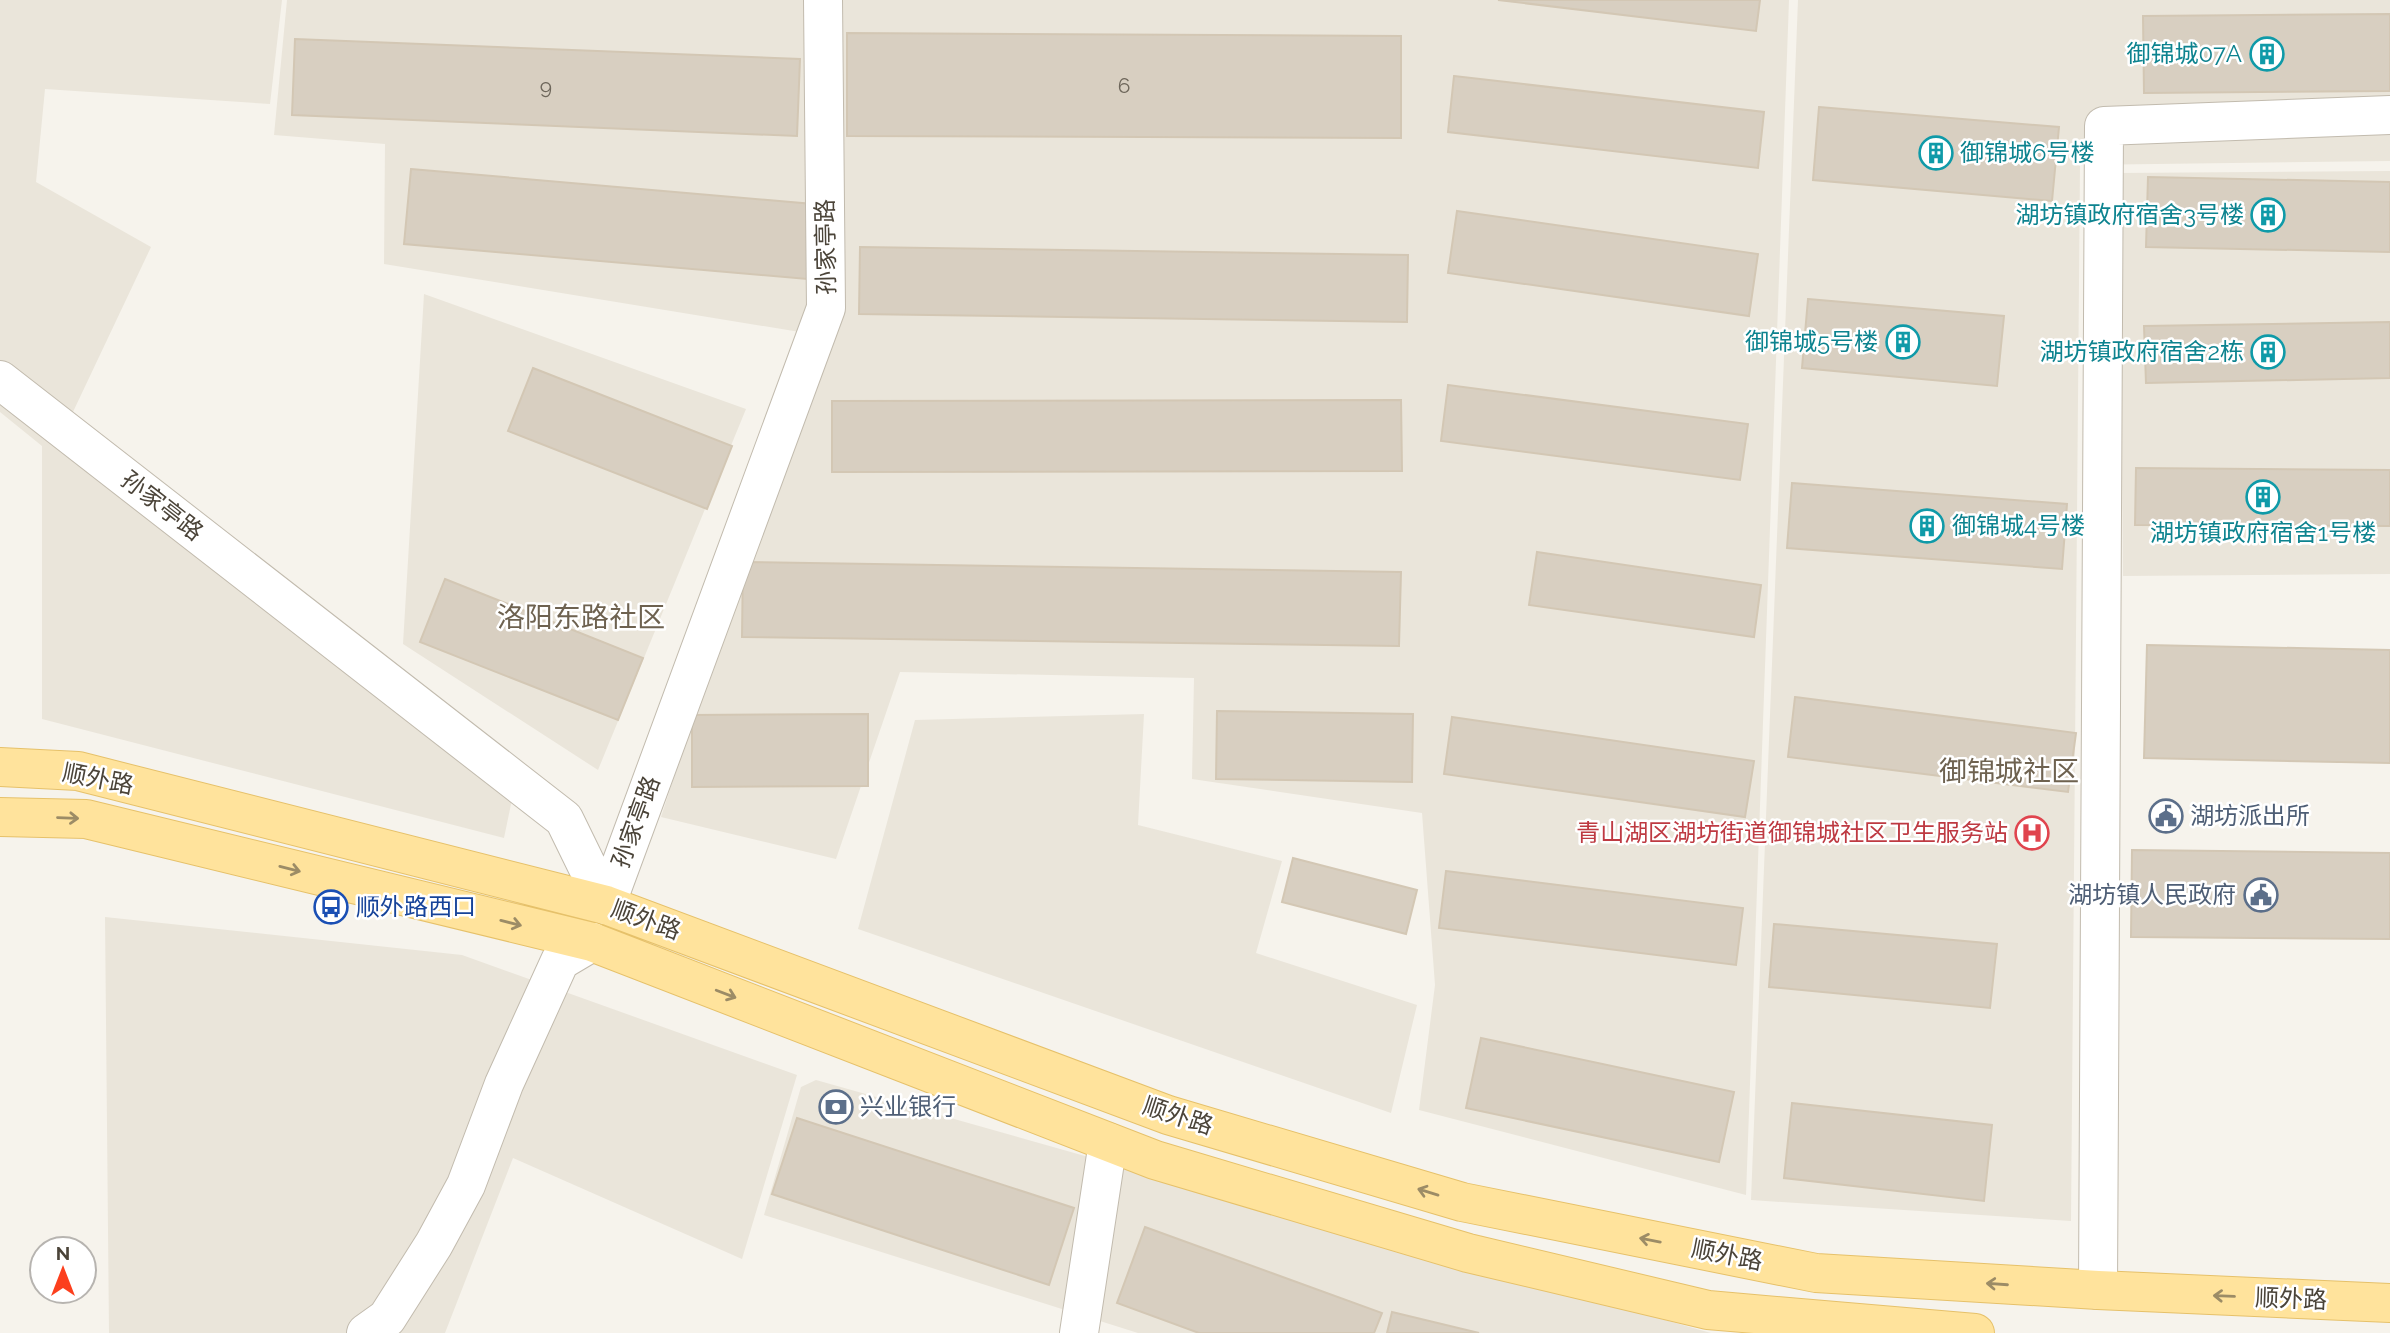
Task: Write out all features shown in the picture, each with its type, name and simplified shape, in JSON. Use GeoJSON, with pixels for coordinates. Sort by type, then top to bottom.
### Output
{"type":"FeatureCollection","features":[{"type":"Feature","properties":{"kind":"main road","name":"顺外路"},"geometry":{"type":"LineString","coordinates":[[0,767],[78,771],[606,905],[1168,1115],[1462,1202],[1816,1273],[2098,1290],[2390,1303]]}},
{"type":"Feature","properties":{"kind":"main road","name":"顺外路"},"geometry":{"type":"LineString","coordinates":[[0,817],[86,819],[592,943],[1155,1160],[1706,1322],[1975,1333]]}},
{"type":"Feature","properties":{"kind":"street","name":"孙家亭路"},"geometry":{"type":"LineString","coordinates":[[606,905],[826,308],[823,0]]}},
{"type":"Feature","properties":{"kind":"street"},"geometry":{"type":"LineString","coordinates":[[2098,1290],[2104,126],[2390,115]]}},
{"type":"Feature","properties":{"kind":"street","name":"孙家亭路"},"geometry":{"type":"LineString","coordinates":[[0,380],[564,819],[606,905]]}},
{"type":"Feature","properties":{"kind":"street"},"geometry":{"type":"LineString","coordinates":[[366,1333],[387,1318],[434,1244],[467,1185],[504,1084],[560,961],[592,943]]}},
{"type":"Feature","properties":{"kind":"street"},"geometry":{"type":"LineString","coordinates":[[1079,1333],[1108,1142]]}},
{"type":"Feature","properties":{"kind":"shaded area"},"geometry":{"type":"Polygon","coordinates":[[[0,0],[282,0],[270,104],[45,89],[36,182],[151,247],[72,414],[515,785],[504,838],[42,719],[42,446],[0,412],[0,0]]]}},
{"type":"Feature","properties":{"kind":"shaded area"},"geometry":{"type":"Polygon","coordinates":[[[287,0],[1789,0],[1746,1195],[1419,1110],[1435,985],[1422,813],[1192,779],[1194,678],[900,672],[836,859],[661,817],[818,335],[384,264],[385,144],[274,135],[287,0]]]}},
{"type":"Feature","properties":{"kind":"shaded area"},"geometry":{"type":"Polygon","coordinates":[[[1798,0],[2390,0],[2390,161],[2080,165],[2071,1221],[1751,1200],[1798,0]]]}},
{"type":"Feature","properties":{"kind":"shaded area"},"geometry":{"type":"Polygon","coordinates":[[[2390,171],[2390,574],[2123,576],[2119,173],[2390,171]]]}},
{"type":"Feature","properties":{"kind":"shaded area"},"geometry":{"type":"Polygon","coordinates":[[[424,294],[746,409],[598,770],[403,644],[424,294]]]}},
{"type":"Feature","properties":{"kind":"shaded area"},"geometry":{"type":"Polygon","coordinates":[[[1144,714],[1138,825],[1282,861],[1256,953],[1417,1005],[1391,1113],[858,929],[915,720],[1144,714]]]}},
{"type":"Feature","properties":{"kind":"shaded area"},"geometry":{"type":"Polygon","coordinates":[[[105,917],[462,955],[797,1075],[742,1259],[513,1158],[445,1333],[109,1333],[105,917]]]}},
{"type":"Feature","properties":{"kind":"shaded area"},"geometry":{"type":"Polygon","coordinates":[[[816,1080],[1711,1333],[1138,1333],[764,1215],[801,1087],[816,1080]]]}},
{"type":"Feature","properties":{"kind":"building"},"geometry":{"type":"Polygon","coordinates":[[[1498,0],[1760,0],[1756,31],[1498,0]]]}},
{"type":"Feature","properties":{"kind":"building","name":"御锦城07A"},"geometry":{"type":"Polygon","coordinates":[[[2390,14],[2390,91],[2144,93],[2143,16],[2390,14]]]}},
{"type":"Feature","properties":{"kind":"building"},"geometry":{"type":"Polygon","coordinates":[[[847,33],[1401,36],[1401,138],[847,136],[847,33]]]}},
{"type":"Feature","properties":{"kind":"building"},"geometry":{"type":"Polygon","coordinates":[[[295,39],[800,59],[797,136],[292,115],[295,39]]]}},
{"type":"Feature","properties":{"kind":"building"},"geometry":{"type":"Polygon","coordinates":[[[1454,76],[1764,112],[1758,168],[1448,132],[1454,76]]]}},
{"type":"Feature","properties":{"kind":"building","name":"御锦城6号楼"},"geometry":{"type":"Polygon","coordinates":[[[1819,107],[2059,127],[2052,201],[1813,180],[1819,107]]]}},
{"type":"Feature","properties":{"kind":"building"},"geometry":{"type":"Polygon","coordinates":[[[411,169],[813,204],[807,279],[404,244],[411,169]]]}},
{"type":"Feature","properties":{"kind":"building","name":"湖坊镇政府宿舍3号楼"},"geometry":{"type":"Polygon","coordinates":[[[2148,177],[2390,182],[2390,252],[2146,247],[2148,177]]]}},
{"type":"Feature","properties":{"kind":"building"},"geometry":{"type":"Polygon","coordinates":[[[1457,211],[1758,254],[1749,316],[1448,273],[1457,211]]]}},
{"type":"Feature","properties":{"kind":"building"},"geometry":{"type":"Polygon","coordinates":[[[860,247],[1408,255],[1407,322],[859,314],[860,247]]]}},
{"type":"Feature","properties":{"kind":"building","name":"御锦城5号楼"},"geometry":{"type":"Polygon","coordinates":[[[1808,299],[2004,316],[1997,386],[1802,368],[1808,299]]]}},
{"type":"Feature","properties":{"kind":"building","name":"湖坊镇政府宿舍2栋"},"geometry":{"type":"Polygon","coordinates":[[[2390,322],[2390,378],[2146,383],[2144,326],[2390,322]]]}},
{"type":"Feature","properties":{"kind":"building"},"geometry":{"type":"Polygon","coordinates":[[[533,368],[732,446],[707,509],[508,431],[533,368]]]}},
{"type":"Feature","properties":{"kind":"building"},"geometry":{"type":"Polygon","coordinates":[[[1448,385],[1748,424],[1740,480],[1441,441],[1448,385]]]}},
{"type":"Feature","properties":{"kind":"building"},"geometry":{"type":"Polygon","coordinates":[[[1401,400],[1402,471],[832,472],[832,401],[1401,400]]]}},
{"type":"Feature","properties":{"kind":"building","name":"湖坊镇政府宿舍1号楼"},"geometry":{"type":"Polygon","coordinates":[[[2136,468],[2390,470],[2390,526],[2135,525],[2136,468]]]}},
{"type":"Feature","properties":{"kind":"building","name":"御锦城4号楼"},"geometry":{"type":"Polygon","coordinates":[[[1792,483],[2067,504],[2062,569],[1787,548],[1792,483]]]}},
{"type":"Feature","properties":{"kind":"building"},"geometry":{"type":"Polygon","coordinates":[[[1537,552],[1761,585],[1754,637],[1529,605],[1537,552]]]}},
{"type":"Feature","properties":{"kind":"building"},"geometry":{"type":"Polygon","coordinates":[[[743,562],[1401,572],[1399,646],[742,637],[743,562]]]}},
{"type":"Feature","properties":{"kind":"building"},"geometry":{"type":"Polygon","coordinates":[[[445,579],[643,658],[618,720],[420,642],[445,579]]]}},
{"type":"Feature","properties":{"kind":"building"},"geometry":{"type":"Polygon","coordinates":[[[2147,645],[2390,650],[2390,763],[2144,758],[2147,645]]]}},
{"type":"Feature","properties":{"kind":"building"},"geometry":{"type":"Polygon","coordinates":[[[1795,697],[2076,733],[2068,792],[1788,757],[1795,697]]]}},
{"type":"Feature","properties":{"kind":"building"},"geometry":{"type":"Polygon","coordinates":[[[1217,711],[1413,714],[1412,782],[1216,779],[1217,711]]]}},
{"type":"Feature","properties":{"kind":"building"},"geometry":{"type":"Polygon","coordinates":[[[868,714],[868,786],[692,787],[692,715],[868,714]]]}},
{"type":"Feature","properties":{"kind":"building"},"geometry":{"type":"Polygon","coordinates":[[[1452,717],[1754,761],[1745,817],[1444,774],[1452,717]]]}},
{"type":"Feature","properties":{"kind":"building","name":"湖坊镇人民政府"},"geometry":{"type":"Polygon","coordinates":[[[2132,850],[2390,853],[2390,939],[2131,937],[2132,850]]]}},
{"type":"Feature","properties":{"kind":"building"},"geometry":{"type":"Polygon","coordinates":[[[1293,858],[1417,890],[1406,934],[1282,902],[1293,858]]]}},
{"type":"Feature","properties":{"kind":"building"},"geometry":{"type":"Polygon","coordinates":[[[1446,871],[1743,908],[1736,965],[1439,928],[1446,871]]]}},
{"type":"Feature","properties":{"kind":"building"},"geometry":{"type":"Polygon","coordinates":[[[1774,924],[1997,944],[1990,1008],[1769,987],[1774,924]]]}},
{"type":"Feature","properties":{"kind":"building"},"geometry":{"type":"Polygon","coordinates":[[[1481,1038],[1734,1092],[1719,1162],[1466,1108],[1481,1038]]]}},
{"type":"Feature","properties":{"kind":"building"},"geometry":{"type":"Polygon","coordinates":[[[1792,1103],[1992,1125],[1984,1201],[1784,1178],[1792,1103]]]}},
{"type":"Feature","properties":{"kind":"building"},"geometry":{"type":"Polygon","coordinates":[[[797,1118],[1074,1208],[1049,1285],[772,1194],[797,1118]]]}},
{"type":"Feature","properties":{"kind":"building"},"geometry":{"type":"Polygon","coordinates":[[[1145,1227],[1382,1313],[1374,1333],[1199,1333],[1117,1303],[1145,1227]]]}},
{"type":"Feature","properties":{"kind":"building"},"geometry":{"type":"Polygon","coordinates":[[[1392,1312],[1479,1333],[1387,1333],[1392,1312]]]}},
{"type":"Feature","properties":{"kind":"place","name":"御锦城07A"},"geometry":{"type":"Point","coordinates":[2267,54]}},
{"type":"Feature","properties":{"kind":"place","name":"御锦城6号楼"},"geometry":{"type":"Point","coordinates":[1936,153]}},
{"type":"Feature","properties":{"kind":"place","name":"湖坊镇政府宿舍3号楼"},"geometry":{"type":"Point","coordinates":[2268,215]}},
{"type":"Feature","properties":{"kind":"place","name":"御锦城5号楼"},"geometry":{"type":"Point","coordinates":[1903,342]}},
{"type":"Feature","properties":{"kind":"place","name":"湖坊镇政府宿舍2栋"},"geometry":{"type":"Point","coordinates":[2268,352]}},
{"type":"Feature","properties":{"kind":"place","name":"湖坊镇政府宿舍1号楼"},"geometry":{"type":"Point","coordinates":[2263,497]}},
{"type":"Feature","properties":{"kind":"place","name":"御锦城4号楼"},"geometry":{"type":"Point","coordinates":[1927,526]}},
{"type":"Feature","properties":{"kind":"place","name":"湖坊派出所"},"geometry":{"type":"Point","coordinates":[2166,816]}},
{"type":"Feature","properties":{"kind":"place","name":"青山湖区湖坊街道御锦城社区卫生服务站"},"geometry":{"type":"Point","coordinates":[2032,833]}},
{"type":"Feature","properties":{"kind":"place","name":"湖坊镇人民政府"},"geometry":{"type":"Point","coordinates":[2261,895]}},
{"type":"Feature","properties":{"kind":"place","name":"顺外路西口"},"geometry":{"type":"Point","coordinates":[331,907]}},
{"type":"Feature","properties":{"kind":"place","name":"兴业银行"},"geometry":{"type":"Point","coordinates":[836,1107]}},
{"type":"Feature","properties":{"kind":"district","name":"洛阳东路社区"},"geometry":{"type":"Point","coordinates":[581,617]}},
{"type":"Feature","properties":{"kind":"district","name":"御锦城社区"},"geometry":{"type":"Point","coordinates":[2009,771]}}]}
